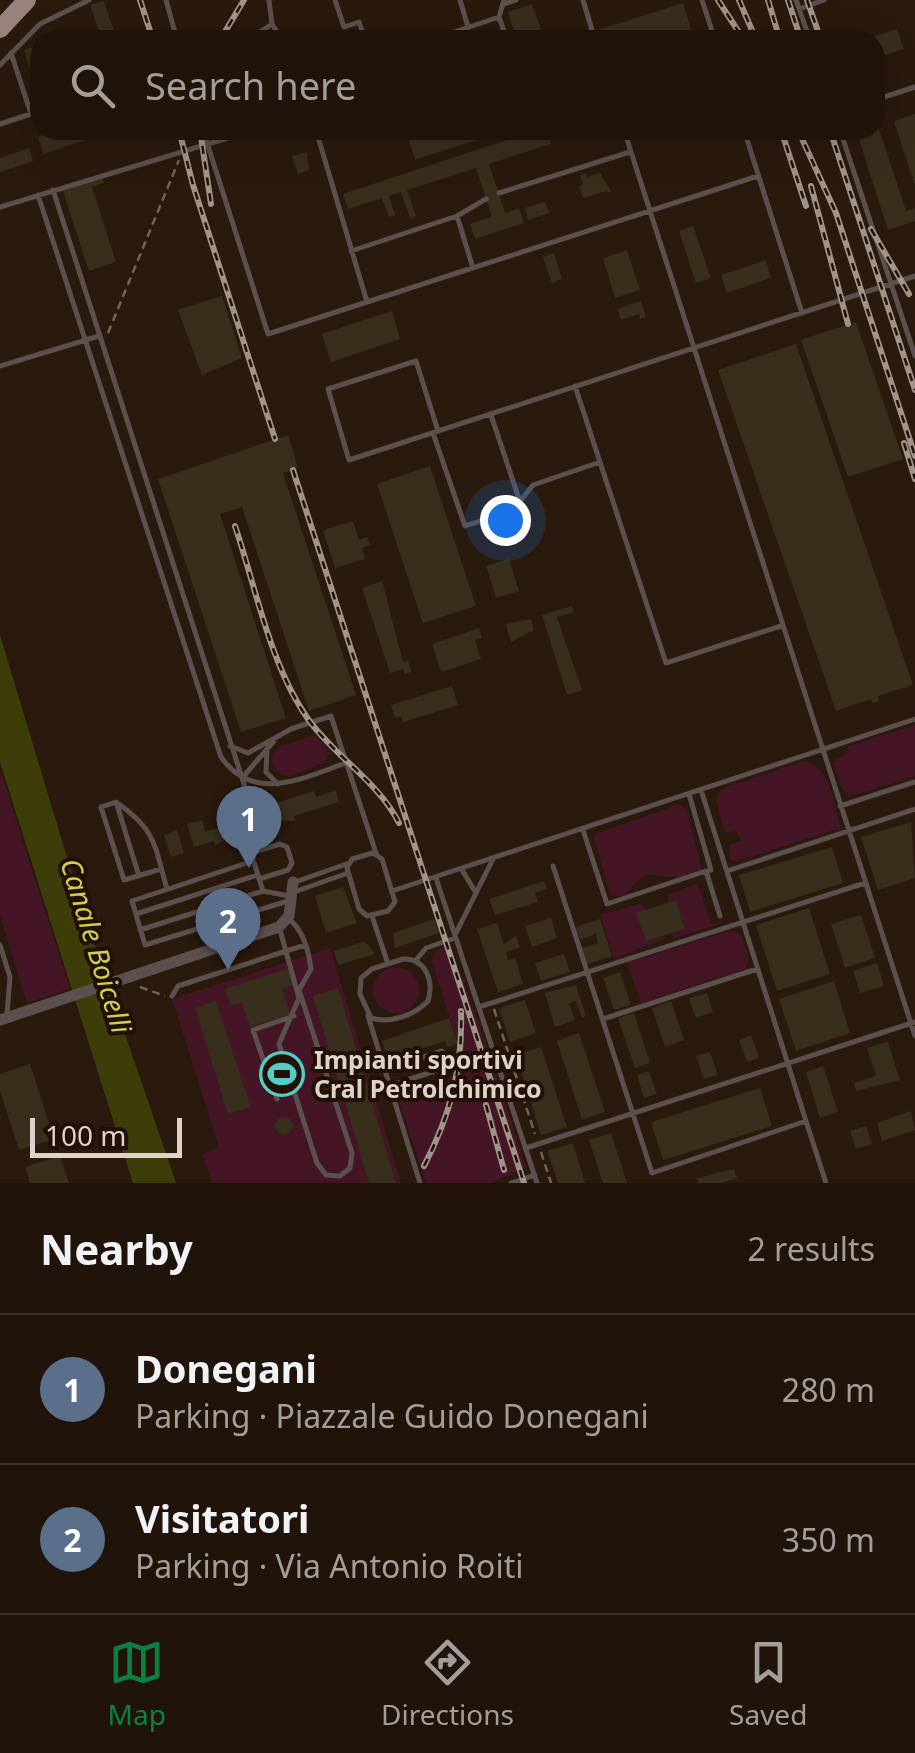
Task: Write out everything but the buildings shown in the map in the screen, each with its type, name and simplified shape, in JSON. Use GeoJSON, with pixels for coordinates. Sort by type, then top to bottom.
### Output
{"type":"FeatureCollection","features":[{"type":"Feature","properties":{"kind":"main road"},"geometry":{"type":"LineString","coordinates":[[0,29],[27,0]]}},
{"type":"Feature","properties":{"kind":"street"},"geometry":{"type":"LineString","coordinates":[[4,1018],[279,925],[292,893]]}},
{"type":"Feature","properties":{"kind":"lane"},"geometry":{"type":"LineString","coordinates":[[34,30],[89,0]]}},
{"type":"Feature","properties":{"kind":"lane"},"geometry":{"type":"LineString","coordinates":[[166,0],[174,30]]}},
{"type":"Feature","properties":{"kind":"lane"},"geometry":{"type":"LineString","coordinates":[[270,0],[276,30]]}},
{"type":"Feature","properties":{"kind":"lane"},"geometry":{"type":"LineString","coordinates":[[335,0],[344,28],[360,22],[362,30]]}},
{"type":"Feature","properties":{"kind":"lane"},"geometry":{"type":"LineString","coordinates":[[460,0],[468,28]]}},
{"type":"Feature","properties":{"kind":"lane"},"geometry":{"type":"LineString","coordinates":[[504,30],[499,17],[504,2],[516,0]]}},
{"type":"Feature","properties":{"kind":"lane"},"geometry":{"type":"LineString","coordinates":[[583,0],[593,30]]}},
{"type":"Feature","properties":{"kind":"lane"},"geometry":{"type":"LineString","coordinates":[[702,0],[711,30]]}},
{"type":"Feature","properties":{"kind":"lane"},"geometry":{"type":"LineString","coordinates":[[796,0],[807,30]]}},
{"type":"Feature","properties":{"kind":"lane"},"geometry":{"type":"LineString","coordinates":[[800,9],[824,0]]}},
{"type":"Feature","properties":{"kind":"lane"},"geometry":{"type":"LineString","coordinates":[[462,30],[499,17]]}},
{"type":"Feature","properties":{"kind":"lane"},"geometry":{"type":"LineString","coordinates":[[263,30],[272,24]]}},
{"type":"Feature","properties":{"kind":"lane"},"geometry":{"type":"LineString","coordinates":[[0,66],[30,34]]}},
{"type":"Feature","properties":{"kind":"lane"},"geometry":{"type":"LineString","coordinates":[[10,53],[30,111]]}},
{"type":"Feature","properties":{"kind":"lane"},"geometry":{"type":"LineString","coordinates":[[885,97],[915,87]]}},
{"type":"Feature","properties":{"kind":"lane"},"geometry":{"type":"LineString","coordinates":[[0,124],[30,114]]}},
{"type":"Feature","properties":{"kind":"lane"},"geometry":{"type":"LineString","coordinates":[[206,140],[268,334],[758,176]]}},
{"type":"Feature","properties":{"kind":"lane"},"geometry":{"type":"LineString","coordinates":[[0,207],[220,140]]}},
{"type":"Feature","properties":{"kind":"lane"},"geometry":{"type":"LineString","coordinates":[[319,140],[367,302]]}},
{"type":"Feature","properties":{"kind":"lane"},"geometry":{"type":"LineString","coordinates":[[627,140],[915,1036]]}},
{"type":"Feature","properties":{"kind":"lane"},"geometry":{"type":"LineString","coordinates":[[747,140],[802,313]]}},
{"type":"Feature","properties":{"kind":"lane"},"geometry":{"type":"LineString","coordinates":[[843,140],[915,356]]}},
{"type":"Feature","properties":{"kind":"lane"},"geometry":{"type":"LineString","coordinates":[[499,194],[631,152]]}},
{"type":"Feature","properties":{"kind":"lane"},"geometry":{"type":"LineString","coordinates":[[54,190],[260,837]]}},
{"type":"Feature","properties":{"kind":"lane"},"geometry":{"type":"LineString","coordinates":[[38,195],[216,748],[242,778],[269,786],[346,764]]}},
{"type":"Feature","properties":{"kind":"lane"},"geometry":{"type":"LineString","coordinates":[[352,251],[457,216],[486,199]]}},
{"type":"Feature","properties":{"kind":"lane"},"geometry":{"type":"LineString","coordinates":[[457,216],[473,268]]}},
{"type":"Feature","properties":{"kind":"lane"},"geometry":{"type":"LineString","coordinates":[[600,462],[533,485],[513,510],[465,526],[435,432],[416,361],[328,389],[349,460],[435,432],[490,414],[575,386],[915,276]]}},
{"type":"Feature","properties":{"kind":"lane"},"geometry":{"type":"LineString","coordinates":[[0,366],[99,336]]}},
{"type":"Feature","properties":{"kind":"lane"},"geometry":{"type":"LineString","coordinates":[[575,386],[666,663],[781,626]]}},
{"type":"Feature","properties":{"kind":"lane"},"geometry":{"type":"LineString","coordinates":[[490,414],[520,502]]}},
{"type":"Feature","properties":{"kind":"lane"},"geometry":{"type":"LineString","coordinates":[[228,744],[248,753],[331,716],[392,892],[394,905],[372,916]]}},
{"type":"Feature","properties":{"kind":"lane"},"geometry":{"type":"LineString","coordinates":[[392,892],[915,719]]}},
{"type":"Feature","properties":{"kind":"lane"},"geometry":{"type":"LineString","coordinates":[[242,778],[280,736]]}},
{"type":"Feature","properties":{"kind":"lane"},"geometry":{"type":"LineString","coordinates":[[271,744],[266,772],[274,782],[285,784]]}},
{"type":"Feature","properties":{"kind":"lane"},"geometry":{"type":"LineString","coordinates":[[840,806],[915,782]]}},
{"type":"Feature","properties":{"kind":"lane"},"geometry":{"type":"LineString","coordinates":[[701,790],[826,1183]]}},
{"type":"Feature","properties":{"kind":"lane"},"geometry":{"type":"LineString","coordinates":[[582,830],[607,904],[706,872],[711,870],[689,794]]}},
{"type":"Feature","properties":{"kind":"lane"},"geometry":{"type":"LineString","coordinates":[[116,802],[102,807],[124,880],[161,867]]}},
{"type":"Feature","properties":{"kind":"lane"},"geometry":{"type":"LineString","coordinates":[[116,802],[148,824],[167,889]]}},
{"type":"Feature","properties":{"kind":"lane"},"geometry":{"type":"LineString","coordinates":[[116,802],[139,876]]}},
{"type":"Feature","properties":{"kind":"lane"},"geometry":{"type":"LineString","coordinates":[[727,871],[915,809]]}},
{"type":"Feature","properties":{"kind":"lane"},"geometry":{"type":"LineString","coordinates":[[136,914],[258,877],[288,870],[292,863],[287,847],[280,844],[251,853],[258,877],[263,891]]}},
{"type":"Feature","properties":{"kind":"lane"},"geometry":{"type":"LineString","coordinates":[[254,861],[132,901],[145,945],[268,907],[348,863],[376,853]]}},
{"type":"Feature","properties":{"kind":"lane"},"geometry":{"type":"LineString","coordinates":[[420,1183],[383,1070],[360,982],[366,972],[416,960],[426,948],[455,936],[493,859]]}},
{"type":"Feature","properties":{"kind":"lane"},"geometry":{"type":"LineString","coordinates":[[348,863],[359,910],[372,916],[388,964]]}},
{"type":"Feature","properties":{"kind":"lane"},"geometry":{"type":"LineString","coordinates":[[552,866],[652,1173],[806,1121]]}},
{"type":"Feature","properties":{"kind":"lane"},"geometry":{"type":"LineString","coordinates":[[462,869],[476,893]]}},
{"type":"Feature","properties":{"kind":"lane"},"geometry":{"type":"LineString","coordinates":[[706,872],[720,916]]}},
{"type":"Feature","properties":{"kind":"lane"},"geometry":{"type":"LineString","coordinates":[[140,930],[263,891],[292,893],[348,873]]}},
{"type":"Feature","properties":{"kind":"lane"},"geometry":{"type":"LineString","coordinates":[[436,878],[536,1179],[512,1183]]}},
{"type":"Feature","properties":{"kind":"lane"},"geometry":{"type":"LineString","coordinates":[[479,1007],[865,882]]}},
{"type":"Feature","properties":{"kind":"lane"},"geometry":{"type":"LineString","coordinates":[[305,945],[297,925],[279,925],[299,990],[352,1154],[350,1168],[340,1176],[326,1175],[317,1164],[280,1050],[282,1036],[295,1015],[299,990],[311,970],[305,945]]}},
{"type":"Feature","properties":{"kind":"lane"},"geometry":{"type":"LineString","coordinates":[[0,945],[4,1018]]}},
{"type":"Feature","properties":{"kind":"lane"},"geometry":{"type":"LineString","coordinates":[[172,996],[178,986],[305,945]]}},
{"type":"Feature","properties":{"kind":"lane"},"geometry":{"type":"LineString","coordinates":[[368,1016],[382,1022],[425,1005],[430,985],[424,966],[416,960]]}},
{"type":"Feature","properties":{"kind":"lane"},"geometry":{"type":"LineString","coordinates":[[603,1019],[758,969]]}},
{"type":"Feature","properties":{"kind":"lane"},"geometry":{"type":"LineString","coordinates":[[276,1099],[252,1030],[295,1015]]}},
{"type":"Feature","properties":{"kind":"lane"},"geometry":{"type":"LineString","coordinates":[[526,1148],[913,1022]]}},
{"type":"Feature","properties":{"kind":"lane"},"geometry":{"type":"LineString","coordinates":[[383,1070],[442,1050],[447,1067],[388,1086]]}},
{"type":"Feature","properties":{"kind":"path"},"geometry":{"type":"LineString","coordinates":[[99,336],[108,333],[178,160],[185,158]]}},
{"type":"Feature","properties":{"kind":"path"},"geometry":{"type":"LineString","coordinates":[[120,980],[155,995],[172,996]]}},
{"type":"Feature","properties":{"kind":"path"},"geometry":{"type":"LineString","coordinates":[[492,1003],[552,1183]]}},
{"type":"Feature","properties":{"kind":"shaded area"},"geometry":{"type":"Polygon","coordinates":[[[0,635],[84,914],[176,1183],[133,1183],[0,762],[0,635]]]}},
{"type":"Feature","properties":{"kind":"shaded area"},"geometry":{"type":"Polygon","coordinates":[[[915,725],[915,776],[850,796],[842,788],[833,762],[849,752],[847,747],[915,725]]]}},
{"type":"Feature","properties":{"kind":"shaded area"},"geometry":{"type":"Polygon","coordinates":[[[315,735],[330,752],[324,763],[288,776],[274,771],[271,759],[277,748],[315,735]]]}},
{"type":"Feature","properties":{"kind":"shaded area"},"geometry":{"type":"Polygon","coordinates":[[[804,761],[813,764],[825,778],[841,828],[736,862],[729,859],[730,845],[741,840],[736,831],[725,833],[716,799],[722,789],[804,761]]]}},
{"type":"Feature","properties":{"kind":"shaded area"},"geometry":{"type":"Polygon","coordinates":[[[0,769],[70,989],[27,1003],[0,916],[0,769]]]}},
{"type":"Feature","properties":{"kind":"shaded area"},"geometry":{"type":"Polygon","coordinates":[[[679,804],[687,811],[702,869],[678,878],[646,874],[623,896],[611,896],[593,835],[679,804]]]}},
{"type":"Feature","properties":{"kind":"shaded area"},"geometry":{"type":"Polygon","coordinates":[[[702,882],[698,885],[711,924],[731,920],[675,938],[670,934],[685,928],[676,901],[668,902],[668,895],[702,882]]]}},
{"type":"Feature","properties":{"kind":"shaded area"},"geometry":{"type":"Polygon","coordinates":[[[642,903],[646,910],[637,913],[646,941],[663,939],[614,959],[600,915],[642,903]]]}},
{"type":"Feature","properties":{"kind":"shaded area"},"geometry":{"type":"Polygon","coordinates":[[[732,930],[741,935],[749,959],[745,969],[641,1003],[627,963],[732,930]]]}},
{"type":"Feature","properties":{"kind":"shaded area"},"geometry":{"type":"Polygon","coordinates":[[[446,946],[474,1011],[526,1167],[492,1183],[426,1183],[397,1095],[454,1076],[459,1047],[432,962],[436,950],[446,946]]]}},
{"type":"Feature","properties":{"kind":"shaded area","name":"Impianti sportivi Cral Petrolchimico"},"geometry":{"type":"Polygon","coordinates":[[[330,948],[401,1183],[212,1183],[203,1154],[219,1147],[172,999],[330,948]]]}},
{"type":"Feature","properties":{"kind":"shaded area"},"geometry":{"type":"Polygon","coordinates":[[[396,967],[412,974],[419,990],[412,1006],[396,1013],[380,1006],[373,990],[380,974],[396,967]]]}},
{"type":"Feature","properties":{"kind":"railway"},"geometry":{"type":"LineString","coordinates":[[140,0],[150,30]]}},
{"type":"Feature","properties":{"kind":"railway"},"geometry":{"type":"LineString","coordinates":[[226,30],[244,0]]}},
{"type":"Feature","properties":{"kind":"railway"},"geometry":{"type":"LineString","coordinates":[[718,0],[738,30]]}},
{"type":"Feature","properties":{"kind":"railway"},"geometry":{"type":"LineString","coordinates":[[739,0],[752,30]]}},
{"type":"Feature","properties":{"kind":"railway"},"geometry":{"type":"LineString","coordinates":[[768,0],[777,30]]}},
{"type":"Feature","properties":{"kind":"railway"},"geometry":{"type":"LineString","coordinates":[[788,0],[798,30]]}},
{"type":"Feature","properties":{"kind":"railway"},"geometry":{"type":"LineString","coordinates":[[807,0],[818,30]]}},
{"type":"Feature","properties":{"kind":"railway"},"geometry":{"type":"LineString","coordinates":[[182,140],[275,439]]}},
{"type":"Feature","properties":{"kind":"railway"},"geometry":{"type":"LineString","coordinates":[[201,140],[211,204]]}},
{"type":"Feature","properties":{"kind":"railway"},"geometry":{"type":"LineString","coordinates":[[784,140],[806,206]]}},
{"type":"Feature","properties":{"kind":"railway"},"geometry":{"type":"LineString","coordinates":[[803,140],[836,213],[915,456]]}},
{"type":"Feature","properties":{"kind":"railway"},"geometry":{"type":"LineString","coordinates":[[833,140],[915,390]]}},
{"type":"Feature","properties":{"kind":"railway"},"geometry":{"type":"LineString","coordinates":[[811,186],[848,324]]}},
{"type":"Feature","properties":{"kind":"railway"},"geometry":{"type":"LineString","coordinates":[[871,229],[909,294]]}},
{"type":"Feature","properties":{"kind":"railway"},"geometry":{"type":"LineString","coordinates":[[904,443],[915,479]]}},
{"type":"Feature","properties":{"kind":"railway"},"geometry":{"type":"LineString","coordinates":[[293,470],[524,1183]]}},
{"type":"Feature","properties":{"kind":"railway"},"geometry":{"type":"LineString","coordinates":[[235,526],[265,626],[295,698],[319,733],[380,794],[399,823]]}},
{"type":"Feature","properties":{"kind":"railway"},"geometry":{"type":"LineString","coordinates":[[424,1166],[453,1091],[460,1052],[461,1011]]}},
{"type":"Feature","properties":{"kind":"railway"},"geometry":{"type":"LineString","coordinates":[[486,1105],[504,1170]]}},
{"type":"Feature","properties":{"kind":"place","name":"Donegani"},"geometry":{"type":"Point","coordinates":[249,868]}},
{"type":"Feature","properties":{"kind":"place","name":"Visitatori"},"geometry":{"type":"Point","coordinates":[228,970]}},
{"type":"Feature","properties":{"kind":"place","name":"Impianti sportivi Cral Petrolchimico"},"geometry":{"type":"Point","coordinates":[282,1074]}},
{"type":"Feature","properties":{"kind":"water label","name":"Canale Boicelli"},"geometry":{"type":"Point","coordinates":[96,946]}}]}
